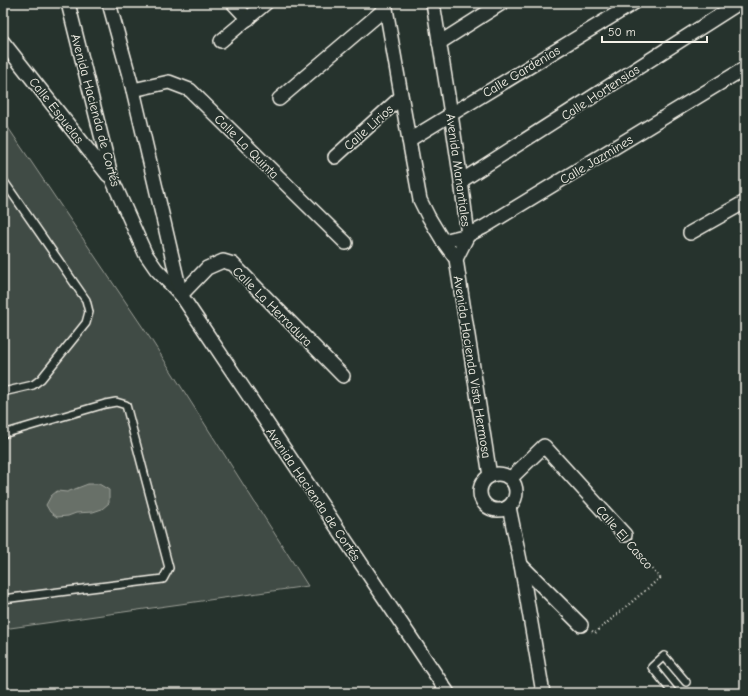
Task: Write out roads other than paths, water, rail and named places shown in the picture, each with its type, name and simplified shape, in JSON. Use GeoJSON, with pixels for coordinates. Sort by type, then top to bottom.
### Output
{"type":"FeatureCollection","features":[{"type":"Feature","properties":{"kind":"street","name":"Avenida Hacienda de Cortés"},"geometry":{"type":"LineString","coordinates":[[68,3],[112,179],[145,253],[156,269],[181,295],[448,693]]}},
{"type":"Feature","properties":{"kind":"street","name":"Avenida Hacienda de Cortés"},"geometry":{"type":"LineString","coordinates":[[109,3],[133,90],[181,295]]}},
{"type":"Feature","properties":{"kind":"street"},"geometry":{"type":"LineString","coordinates":[[234,3],[248,19]]}},
{"type":"Feature","properties":{"kind":"street"},"geometry":{"type":"LineString","coordinates":[[222,41],[266,3]]}},
{"type":"Feature","properties":{"kind":"street","name":"Avenida Manantiales"},"geometry":{"type":"LineString","coordinates":[[433,3],[451,114],[468,235],[456,259]]}},
{"type":"Feature","properties":{"kind":"street"},"geometry":{"type":"LineString","coordinates":[[439,43],[502,3]]}},
{"type":"Feature","properties":{"kind":"street","name":"Calle Gardenias"},"geometry":{"type":"LineString","coordinates":[[409,140],[634,3]]}},
{"type":"Feature","properties":{"kind":"street","name":"Calle Hortensias"},"geometry":{"type":"LineString","coordinates":[[461,181],[739,3]]}},
{"type":"Feature","properties":{"kind":"street"},"geometry":{"type":"LineString","coordinates":[[385,5],[420,200],[443,241],[456,259]]}},
{"type":"Feature","properties":{"kind":"street"},"geometry":{"type":"LineString","coordinates":[[279,100],[385,5]]}},
{"type":"Feature","properties":{"kind":"street","name":"Calle Espuelas"},"geometry":{"type":"LineString","coordinates":[[3,42],[112,179]]}},
{"type":"Feature","properties":{"kind":"street","name":"Calle Jazmines"},"geometry":{"type":"LineString","coordinates":[[443,241],[468,235],[491,223],[745,68]]}},
{"type":"Feature","properties":{"kind":"street","name":"Calle La Quinta"},"geometry":{"type":"LineString","coordinates":[[133,90],[170,82],[190,90],[346,243]]}},
{"type":"Feature","properties":{"kind":"street","name":"Calle Lirios"},"geometry":{"type":"LineString","coordinates":[[335,157],[402,97]]}},
{"type":"Feature","properties":{"kind":"street"},"geometry":{"type":"LineString","coordinates":[[690,233],[745,202]]}},
{"type":"Feature","properties":{"kind":"street","name":"Avenida Hacienda Vista Hermosa"},"geometry":{"type":"LineString","coordinates":[[456,259],[490,476]]}},
{"type":"Feature","properties":{"kind":"street","name":"Calle La Herradura"},"geometry":{"type":"LineString","coordinates":[[181,295],[207,268],[223,261],[233,264],[343,376]]}},
{"type":"Feature","properties":{"kind":"street","name":"Calle El Casco"},"geometry":{"type":"LineString","coordinates":[[511,478],[544,446],[625,535]]}},
{"type":"Feature","properties":{"kind":"street"},"geometry":{"type":"LineString","coordinates":[[495,474],[501,474],[511,478],[515,485],[516,497],[509,506],[498,510],[492,509],[483,502],[480,490],[485,480],[495,474]]}},
{"type":"Feature","properties":{"kind":"street"},"geometry":{"type":"LineString","coordinates":[[509,506],[521,565],[543,693]]}},
{"type":"Feature","properties":{"kind":"street"},"geometry":{"type":"LineString","coordinates":[[521,565],[581,625]]}},
{"type":"Feature","properties":{"kind":"lane"},"geometry":{"type":"LineString","coordinates":[[3,180],[86,300],[89,312],[86,323],[42,379],[33,385],[3,392]]}},
{"type":"Feature","properties":{"kind":"lane"},"geometry":{"type":"LineString","coordinates":[[3,434],[106,404],[116,402],[126,405],[169,568],[163,579],[3,600]]}},
{"type":"Feature","properties":{"kind":"lane"},"geometry":{"type":"LineString","coordinates":[[673,693],[652,667],[664,656],[686,682]]}}]}
